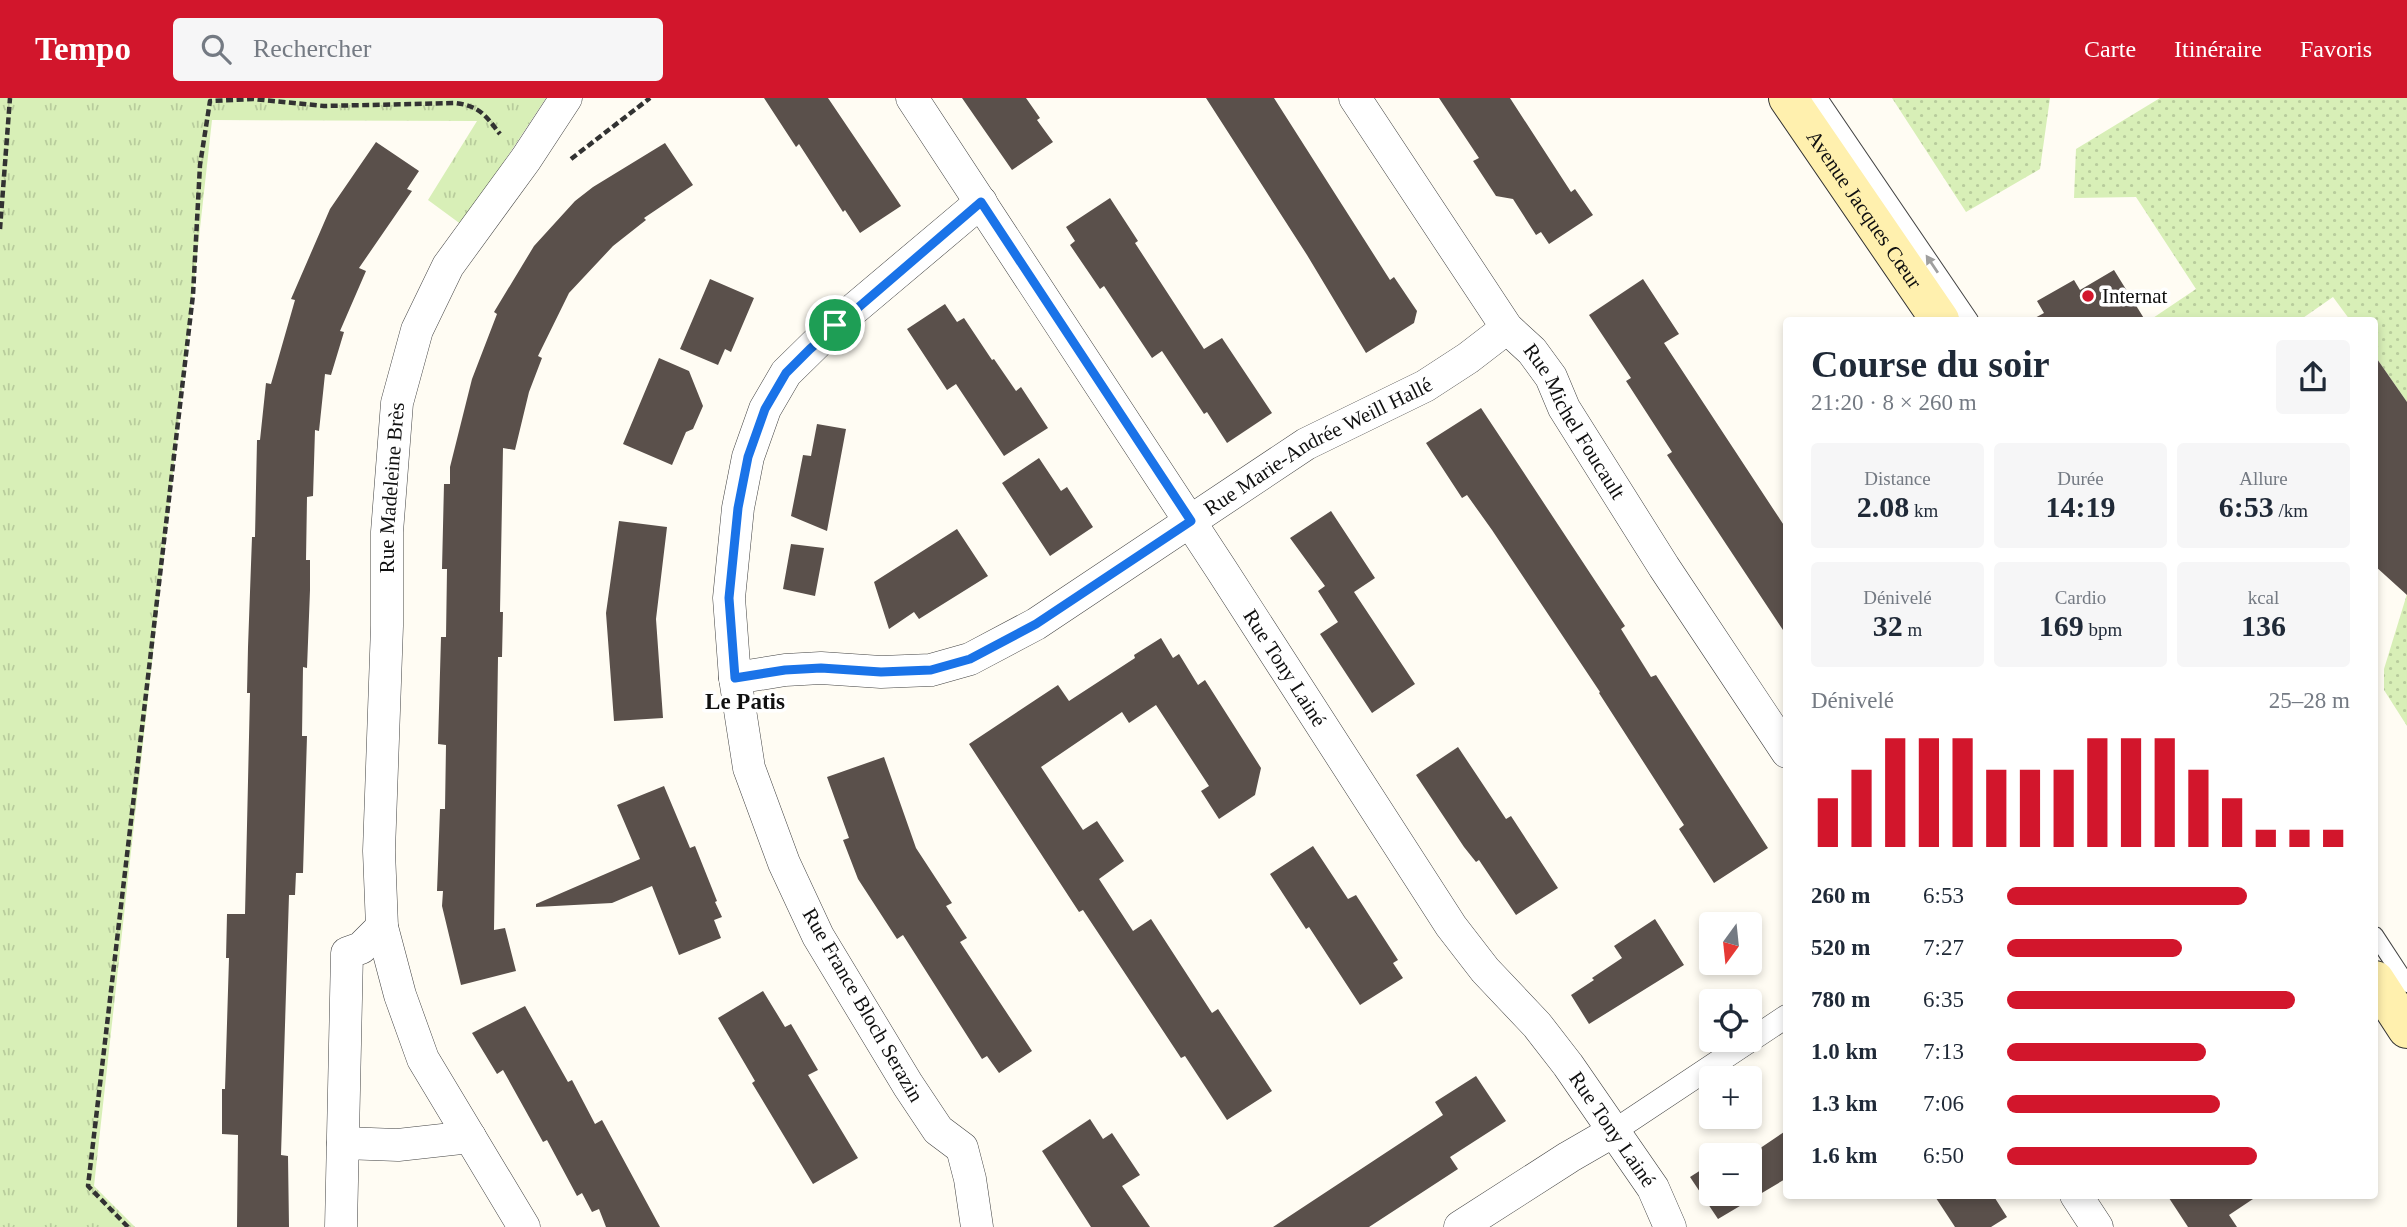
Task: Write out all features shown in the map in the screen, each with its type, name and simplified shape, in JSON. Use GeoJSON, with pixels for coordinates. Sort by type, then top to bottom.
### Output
{"type":"FeatureCollection","features":[{"type":"Feature","properties":{"kind":"main road","name":"Avenue Jacques Cœur"},"geometry":{"type":"LineString","coordinates":[[1788,98],[1938,317]]}},
{"type":"Feature","properties":{"kind":"main road"},"geometry":{"type":"LineString","coordinates":[[2378,985],[2407,1029]]}},
{"type":"Feature","properties":{"kind":"street","name":"Rue Madeleine Brès"},"geometry":{"type":"LineString","coordinates":[[524,1227],[423,1059],[400,995],[382,927],[379,851],[387,626],[387,532],[397,403],[417,330],[448,266],[526,159],[566,98]]}},
{"type":"Feature","properties":{"kind":"street","name":"Rue Tony Lainé"},"geometry":{"type":"LineString","coordinates":[[912,98],[1191,521],[1451,926],[1485,970],[1537,1025],[1568,1065],[1653,1188],[1671,1227]]}},
{"type":"Feature","properties":{"kind":"street","name":"Rue Michel Foucault"},"geometry":{"type":"LineString","coordinates":[[1355,98],[1507,328],[1532,351],[1551,377],[1571,420],[1664,567],[1783,746]]}},
{"type":"Feature","properties":{"kind":"street","name":"Rue France Bloch Serazin"},"geometry":{"type":"LineString","coordinates":[[977,1227],[962,1148],[938,1130],[908,1085],[818,936],[783,863],[750,768],[735,678],[729,598],[738,508],[748,457],[765,409],[786,373],[810,349],[981,202]]}},
{"type":"Feature","properties":{"kind":"street","name":"Rue Marie-Andrée Weill Hallé"},"geometry":{"type":"LineString","coordinates":[[735,678],[785,670],[821,668],[881,672],[931,670],[970,659],[1036,624],[1306,444],[1425,386],[1507,328]]}},
{"type":"Feature","properties":{"kind":"street"},"geometry":{"type":"LineString","coordinates":[[341,1227],[347,953],[362,948],[382,927]]}},
{"type":"Feature","properties":{"kind":"street"},"geometry":{"type":"LineString","coordinates":[[1461,1227],[1614,1131],[1783,1019]]}},
{"type":"Feature","properties":{"kind":"street"},"geometry":{"type":"LineString","coordinates":[[343,1143],[398,1145],[471,1137]]}},
{"type":"Feature","properties":{"kind":"street"},"geometry":{"type":"LineString","coordinates":[[2078,1199],[2096,1227]]}},
{"type":"Feature","properties":{"kind":"lane"},"geometry":{"type":"LineString","coordinates":[[1819,98],[1968,317]]}},
{"type":"Feature","properties":{"kind":"lane"},"geometry":{"type":"LineString","coordinates":[[2378,940],[2407,984]]}},
{"type":"Feature","properties":{"kind":"path"},"geometry":{"type":"LineString","coordinates":[[0,229],[10,98]]}},
{"type":"Feature","properties":{"kind":"path"},"geometry":{"type":"LineString","coordinates":[[128,1227],[88,1186],[193,295],[200,165],[210,99],[253,99],[324,106],[468,104],[479,109],[514,149],[548,179],[650,98]]}},
{"type":"Feature","properties":{"kind":"green space"},"geometry":{"type":"Polygon","coordinates":[[[0,98],[546,98],[462,225],[428,200],[477,121],[212,120],[94,1186],[135,1227],[0,1227],[0,98]]]}},
{"type":"Feature","properties":{"kind":"green space"},"geometry":{"type":"Polygon","coordinates":[[[1892,98],[2050,98],[2040,169],[1966,212],[1892,98]]]}},
{"type":"Feature","properties":{"kind":"green space"},"geometry":{"type":"Polygon","coordinates":[[[2160,98],[2407,98],[2407,402],[2378,360],[2378,317],[2348,317],[2333,297],[2304,317],[2154,317],[2196,289],[2136,197],[2074,198],[2076,149],[2160,98]]]}},
{"type":"Feature","properties":{"kind":"green space"},"geometry":{"type":"Polygon","coordinates":[[[2407,594],[2407,726],[2384,690],[2384,669],[2407,594]]]}},
{"type":"Feature","properties":{"kind":"building"},"geometry":{"type":"Polygon","coordinates":[[[764,98],[828,98],[901,206],[860,233],[845,210],[843,212],[799,144],[796,147],[764,98]]]}},
{"type":"Feature","properties":{"kind":"building"},"geometry":{"type":"Polygon","coordinates":[[[962,98],[1026,98],[1040,118],[1037,120],[1053,142],[1012,170],[962,98]]]}},
{"type":"Feature","properties":{"kind":"building"},"geometry":{"type":"Polygon","coordinates":[[[1206,98],[1274,98],[1390,280],[1394,277],[1417,311],[1414,323],[1366,353],[1307,255],[1206,98]]]}},
{"type":"Feature","properties":{"kind":"building"},"geometry":{"type":"Polygon","coordinates":[[[1439,98],[1510,98],[1571,192],[1575,189],[1593,215],[1549,244],[1541,232],[1536,235],[1513,199],[1496,196],[1473,161],[1479,158],[1439,98]]]}},
{"type":"Feature","properties":{"kind":"building"},"geometry":{"type":"Polygon","coordinates":[[[376,142],[419,171],[407,189],[412,191],[359,268],[366,271],[340,331],[344,332],[331,375],[325,374],[319,431],[315,430],[313,496],[307,497],[306,560],[310,560],[310,590],[307,668],[303,667],[302,736],[307,736],[303,873],[296,873],[295,895],[289,895],[281,1155],[288,1156],[289,1227],[237,1227],[238,1135],[222,1134],[222,1089],[225,1089],[229,958],[226,958],[227,914],[245,914],[250,693],[247,693],[248,647],[252,537],[255,537],[257,440],[260,440],[266,383],[271,384],[295,300],[291,299],[330,209],[376,142]]]}},
{"type":"Feature","properties":{"kind":"building"},"geometry":{"type":"Polygon","coordinates":[[[665,143],[693,185],[644,218],[646,220],[613,246],[569,293],[538,356],[542,358],[529,392],[515,450],[503,448],[500,612],[503,612],[502,657],[498,657],[494,930],[505,928],[516,971],[461,985],[442,906],[443,891],[437,891],[440,809],[445,809],[446,745],[438,744],[441,637],[446,637],[447,569],[442,569],[444,484],[450,484],[450,467],[472,379],[497,314],[494,312],[534,246],[575,201],[665,143]]]}},
{"type":"Feature","properties":{"kind":"building"},"geometry":{"type":"Polygon","coordinates":[[[1110,198],[1138,241],[1135,243],[1204,349],[1222,338],[1272,413],[1227,443],[1162,351],[1152,358],[1104,286],[1100,289],[1070,245],[1075,241],[1066,227],[1110,198]]]}},
{"type":"Feature","properties":{"kind":"building","name":"Internat"},"geometry":{"type":"Polygon","coordinates":[[[2114,270],[2143,317],[2037,317],[2044,313],[2037,301],[2074,280],[2080,290],[2114,270]]]}},
{"type":"Feature","properties":{"kind":"building"},"geometry":{"type":"Polygon","coordinates":[[[710,279],[754,298],[731,352],[725,349],[718,365],[680,349],[710,279]]]}},
{"type":"Feature","properties":{"kind":"building"},"geometry":{"type":"Polygon","coordinates":[[[1643,279],[1679,334],[1664,343],[1783,524],[1783,630],[1667,455],[1672,452],[1626,381],[1631,378],[1589,315],[1643,279]]]}},
{"type":"Feature","properties":{"kind":"building"},"geometry":{"type":"Polygon","coordinates":[[[945,304],[957,322],[964,318],[1016,391],[1021,387],[1048,428],[1004,456],[956,384],[947,390],[907,329],[945,304]]]}},
{"type":"Feature","properties":{"kind":"building"},"geometry":{"type":"Polygon","coordinates":[[[659,358],[689,371],[703,406],[693,429],[686,432],[672,465],[623,444],[659,358]]]}},
{"type":"Feature","properties":{"kind":"building"},"geometry":{"type":"Polygon","coordinates":[[[2378,360],[2407,402],[2407,595],[2378,569],[2378,360]]]}},
{"type":"Feature","properties":{"kind":"building"},"geometry":{"type":"Polygon","coordinates":[[[1481,408],[1625,626],[1621,629],[1651,677],[1656,675],[1768,848],[1714,883],[1679,829],[1684,825],[1600,692],[1492,530],[1467,495],[1462,498],[1426,443],[1481,408]]]}},
{"type":"Feature","properties":{"kind":"building"},"geometry":{"type":"Polygon","coordinates":[[[817,424],[846,429],[827,531],[791,516],[803,455],[811,456],[817,424]]]}},
{"type":"Feature","properties":{"kind":"building"},"geometry":{"type":"Polygon","coordinates":[[[1039,458],[1061,491],[1067,487],[1093,527],[1050,556],[1002,483],[1039,458]]]}},
{"type":"Feature","properties":{"kind":"building"},"geometry":{"type":"Polygon","coordinates":[[[1331,511],[1375,578],[1354,592],[1415,684],[1372,713],[1320,634],[1338,622],[1318,591],[1325,586],[1290,538],[1331,511]]]}},
{"type":"Feature","properties":{"kind":"building"},"geometry":{"type":"Polygon","coordinates":[[[619,521],[667,527],[656,619],[663,718],[614,721],[606,613],[619,521]]]}},
{"type":"Feature","properties":{"kind":"building"},"geometry":{"type":"Polygon","coordinates":[[[957,529],[988,576],[919,619],[914,612],[889,629],[874,582],[957,529]]]}},
{"type":"Feature","properties":{"kind":"building"},"geometry":{"type":"Polygon","coordinates":[[[791,544],[824,548],[815,596],[783,589],[791,544]]]}},
{"type":"Feature","properties":{"kind":"building"},"geometry":{"type":"Polygon","coordinates":[[[1161,638],[1173,658],[1179,654],[1198,685],[1205,680],[1261,768],[1255,795],[1219,819],[1201,791],[1209,786],[1156,705],[1129,723],[1122,712],[1041,767],[1083,830],[1097,821],[1124,861],[1099,879],[1133,931],[1151,919],[1212,1013],[1218,1009],[1272,1091],[1227,1120],[1185,1056],[1181,1058],[1083,910],[1079,912],[969,744],[1058,685],[1069,701],[1161,638]]]}},
{"type":"Feature","properties":{"kind":"building"},"geometry":{"type":"Polygon","coordinates":[[[1458,747],[1506,819],[1511,816],[1558,888],[1516,915],[1479,860],[1476,862],[1464,847],[1416,775],[1458,747]]]}},
{"type":"Feature","properties":{"kind":"building"},"geometry":{"type":"Polygon","coordinates":[[[884,757],[916,848],[952,903],[946,906],[967,938],[960,942],[1032,1051],[999,1073],[987,1056],[982,1059],[903,935],[897,939],[858,879],[843,840],[849,838],[827,777],[884,757]]]}},
{"type":"Feature","properties":{"kind":"building"},"geometry":{"type":"Polygon","coordinates":[[[664,786],[690,848],[695,846],[717,901],[715,902],[722,917],[714,920],[721,938],[679,955],[652,886],[612,903],[536,907],[536,904],[640,859],[617,805],[664,786]]]}},
{"type":"Feature","properties":{"kind":"building"},"geometry":{"type":"Polygon","coordinates":[[[1313,846],[1348,899],[1356,895],[1398,960],[1393,963],[1403,978],[1360,1005],[1309,927],[1306,929],[1270,874],[1313,846]]]}},
{"type":"Feature","properties":{"kind":"building"},"geometry":{"type":"Polygon","coordinates":[[[1655,919],[1684,965],[1589,1024],[1571,995],[1622,958],[1614,946],[1655,919]]]}},
{"type":"Feature","properties":{"kind":"building"},"geometry":{"type":"Polygon","coordinates":[[[763,991],[785,1027],[791,1024],[818,1070],[808,1075],[858,1158],[813,1184],[752,1083],[755,1081],[718,1018],[763,991]]]}},
{"type":"Feature","properties":{"kind":"building"},"geometry":{"type":"Polygon","coordinates":[[[525,1006],[568,1082],[572,1080],[595,1124],[602,1120],[660,1227],[606,1227],[599,1209],[592,1212],[582,1193],[577,1196],[547,1140],[543,1142],[503,1070],[497,1074],[472,1033],[525,1006]]]}},
{"type":"Feature","properties":{"kind":"building"},"geometry":{"type":"Polygon","coordinates":[[[1476,1076],[1506,1121],[1450,1157],[1458,1169],[1369,1227],[1273,1227],[1443,1115],[1435,1102],[1476,1076]]]}},
{"type":"Feature","properties":{"kind":"building"},"geometry":{"type":"Polygon","coordinates":[[[1090,1119],[1103,1139],[1112,1133],[1140,1175],[1122,1186],[1150,1227],[1091,1227],[1042,1151],[1090,1119]]]}},
{"type":"Feature","properties":{"kind":"building"},"geometry":{"type":"Polygon","coordinates":[[[1783,1133],[1783,1180],[1762,1193],[1762,1147],[1783,1133]]]}},
{"type":"Feature","properties":{"kind":"building"},"geometry":{"type":"Polygon","coordinates":[[[1699,1171],[1699,1190],[1690,1177],[1699,1171]]]}},
{"type":"Feature","properties":{"kind":"building"},"geometry":{"type":"Polygon","coordinates":[[[1937,1199],[1996,1199],[2007,1217],[1991,1227],[1955,1227],[1937,1199]]]}},
{"type":"Feature","properties":{"kind":"building"},"geometry":{"type":"Polygon","coordinates":[[[2170,1199],[2253,1199],[2229,1215],[2237,1227],[2188,1227],[2170,1199]]]}},
{"type":"Feature","properties":{"kind":"building"},"geometry":{"type":"Polygon","coordinates":[[[1709,1206],[1740,1206],[1718,1219],[1709,1206]]]}},
{"type":"Feature","properties":{"kind":"place","name":"Internat"},"geometry":{"type":"Point","coordinates":[2088,296]}},
{"type":"Feature","properties":{"kind":"district","name":"Le Patis"},"geometry":{"type":"Point","coordinates":[745,701]}},
{"type":"Feature","properties":{"kind":"route"},"geometry":{"type":"LineString","coordinates":[[981,202],[1191,521],[1036,624],[970,659],[931,670],[881,672],[821,668],[785,670],[735,678],[729,598],[738,508],[748,457],[765,409],[786,373],[835,325],[981,202]]}}]}
